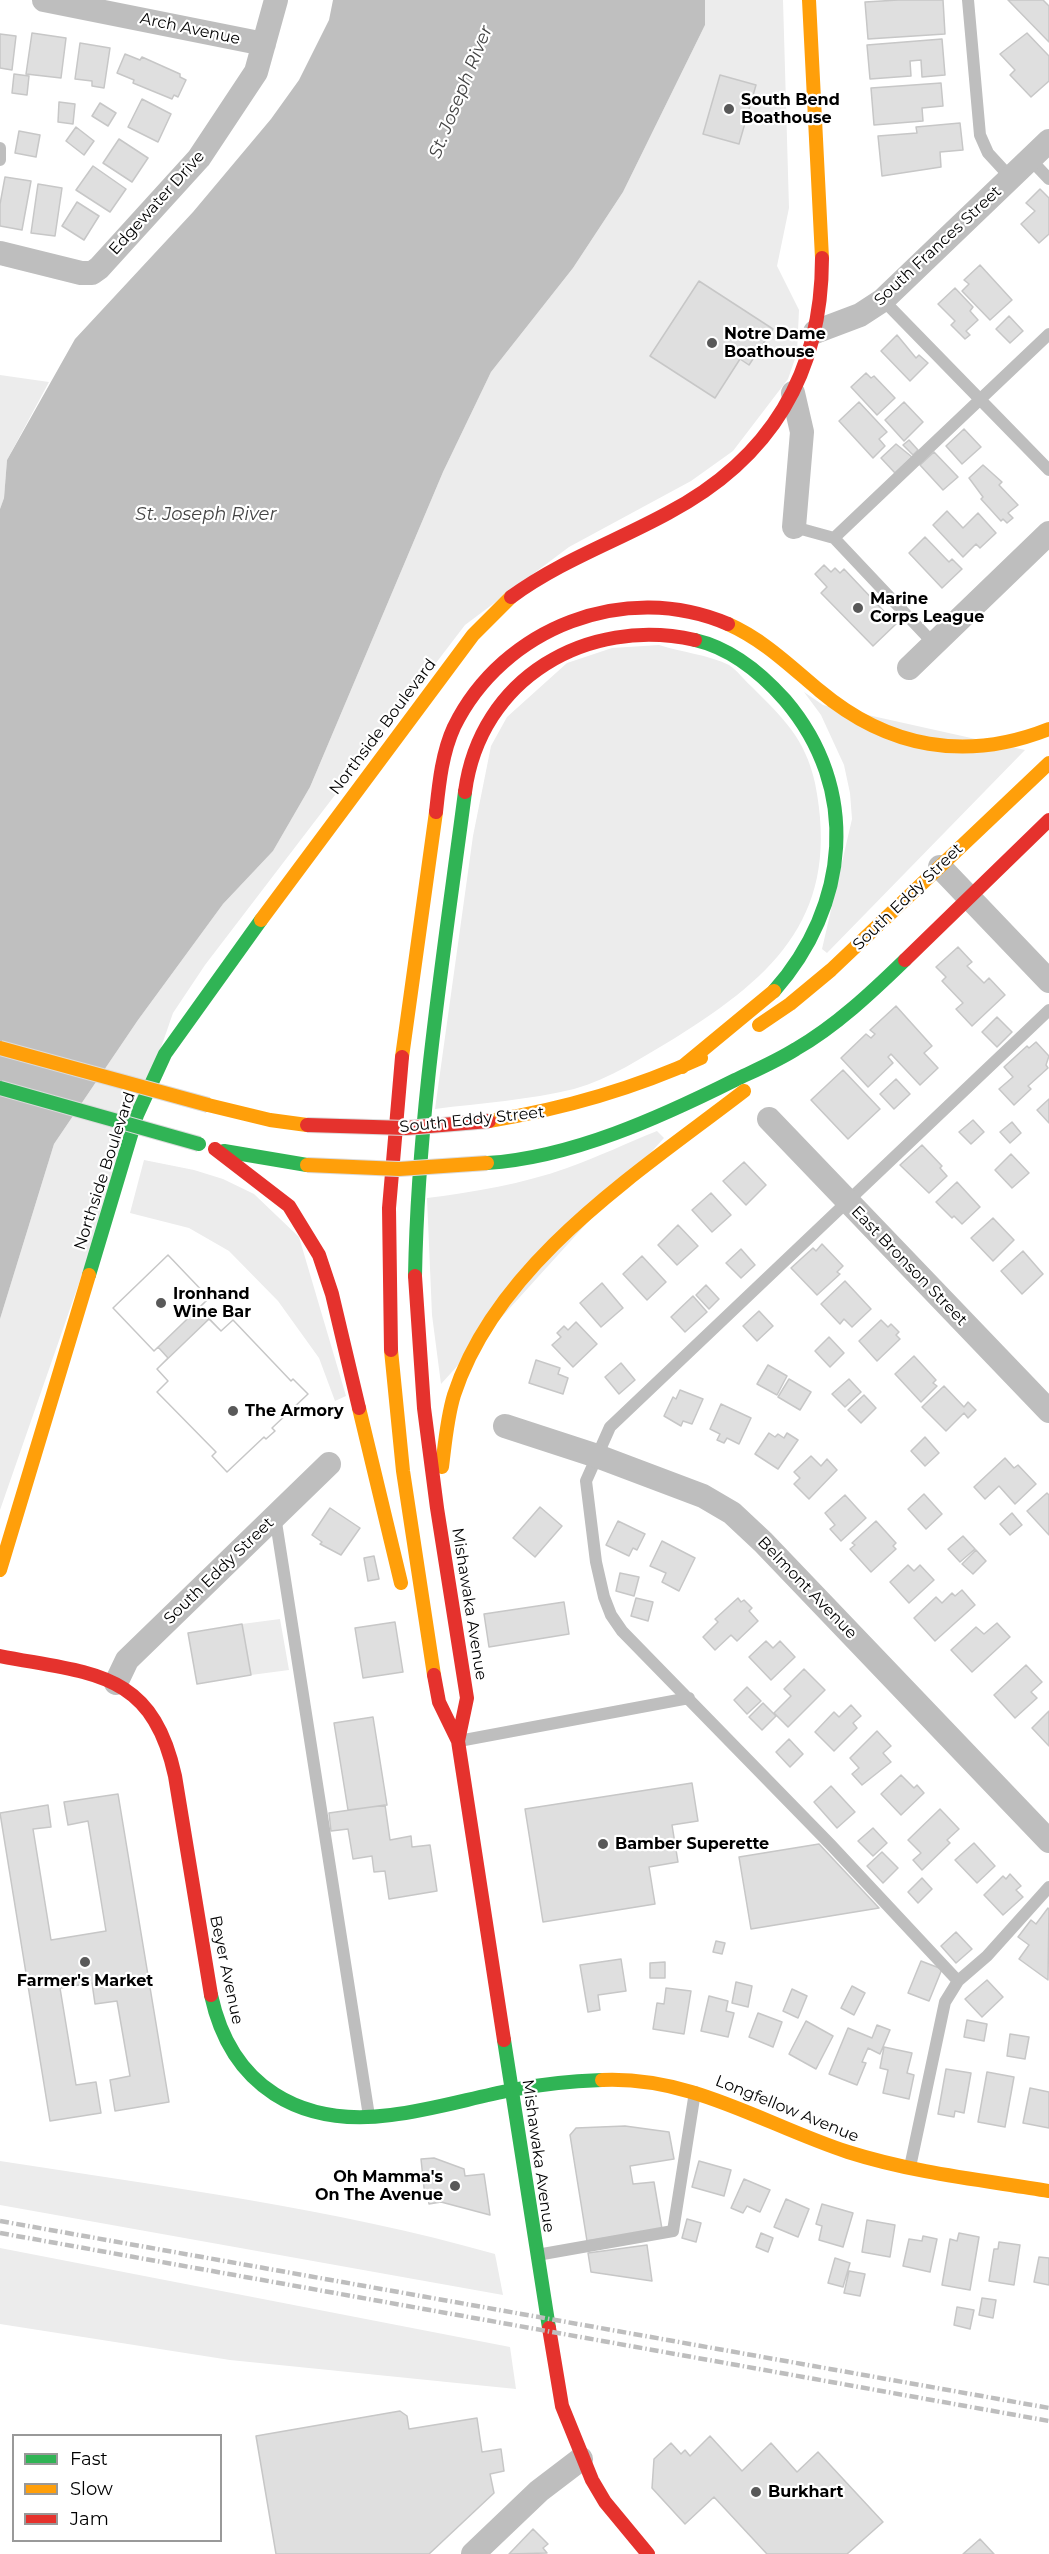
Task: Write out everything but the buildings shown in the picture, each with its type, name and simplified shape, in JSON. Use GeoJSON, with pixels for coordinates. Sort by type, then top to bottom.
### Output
{"type":"FeatureCollection","features":[{"type":"Feature","properties":{"kind":"main road","name":"Northside Boulevard"},"geometry":{"type":"LineString","coordinates":[[0,1570],[137,1115],[178,1031],[473,635],[512,596],[541,578],[655,520],[717,482],[742,462],[757,446],[793,393],[811,352],[816,332],[821,280],[809,0]]}},
{"type":"Feature","properties":{"kind":"main road"},"geometry":{"type":"LineString","coordinates":[[434,1675],[402,1473],[392,1389],[387,1265],[398,1090],[436,802],[444,759],[454,729],[464,709],[502,662],[551,628],[605,612],[639,607],[675,608],[704,615],[759,639],[842,708],[890,734],[921,744],[980,747],[1015,742],[1049,729]]}},
{"type":"Feature","properties":{"kind":"main road","name":"Mishawaka Avenue"},"geometry":{"type":"LineString","coordinates":[[458,1741],[467,1698],[423,1408],[415,1284],[416,1216],[426,1085],[466,784],[479,741],[509,695],[555,656],[590,640],[620,633],[685,637],[718,647],[747,664],[774,687],[801,720],[819,750],[831,784],[838,826],[836,868],[830,895],[815,932],[797,963],[774,991],[682,1067]]}},
{"type":"Feature","properties":{"kind":"main road","name":"South Eddy Street"},"geometry":{"type":"LineString","coordinates":[[0,1048],[208,1105],[270,1120],[307,1125],[406,1128],[489,1121],[550,1112],[616,1093],[682,1067],[741,1038],[790,1004],[831,970],[1049,763]]}},
{"type":"Feature","properties":{"kind":"main road"},"geometry":{"type":"LineString","coordinates":[[437,1508],[448,1422],[456,1389],[480,1337],[512,1292],[588,1216],[647,1166],[840,1018],[880,984],[1049,820]]}},
{"type":"Feature","properties":{"kind":"main road"},"geometry":{"type":"LineString","coordinates":[[0,1088],[214,1149],[266,1160],[307,1165],[399,1169],[523,1161],[639,1125],[685,1105],[797,1049]]}},
{"type":"Feature","properties":{"kind":"main road"},"geometry":{"type":"LineString","coordinates":[[214,1149],[289,1206],[319,1255],[332,1294],[397,1573],[434,1675]]}},
{"type":"Feature","properties":{"kind":"main road","name":"Beyer Avenue"},"geometry":{"type":"LineString","coordinates":[[0,1656],[92,1675],[116,1683],[144,1702],[157,1719],[165,1736],[175,1772],[206,1971],[218,2022],[229,2048],[255,2079],[289,2103],[317,2114],[369,2118],[412,2112],[512,2090]]}},
{"type":"Feature","properties":{"kind":"main road","name":"Mishawaka Avenue"},"geometry":{"type":"LineString","coordinates":[[434,1675],[439,1702],[458,1741],[562,2406],[581,2459],[605,2502],[648,2554]]}},
{"type":"Feature","properties":{"kind":"main road","name":"Longfellow Avenue"},"geometry":{"type":"LineString","coordinates":[[512,2090],[564,2082],[620,2079],[695,2091],[741,2106],[844,2151],[910,2167],[1049,2191]]}},
{"type":"Feature","properties":{"kind":"street","name":"Arch Avenue"},"geometry":{"type":"LineString","coordinates":[[44,0],[264,44]]}},
{"type":"Feature","properties":{"kind":"street","name":"Edgewater Drive"},"geometry":{"type":"LineString","coordinates":[[0,253],[81,273],[92,273],[199,158],[256,72],[276,0]]}},
{"type":"Feature","properties":{"kind":"street","name":"South Frances Street"},"geometry":{"type":"LineString","coordinates":[[816,332],[860,315],[883,300],[1049,141]]}},
{"type":"Feature","properties":{"kind":"street"},"geometry":{"type":"LineString","coordinates":[[793,393],[802,432],[794,527]]}},
{"type":"Feature","properties":{"kind":"street"},"geometry":{"type":"LineString","coordinates":[[909,668],[1049,532]]}},
{"type":"Feature","properties":{"kind":"street"},"geometry":{"type":"LineString","coordinates":[[940,867],[1049,981]]}},
{"type":"Feature","properties":{"kind":"street","name":"East Bronson Street"},"geometry":{"type":"LineString","coordinates":[[769,1119],[1049,1411]]}},
{"type":"Feature","properties":{"kind":"street","name":"Belmont Avenue"},"geometry":{"type":"LineString","coordinates":[[505,1426],[597,1456],[703,1496],[732,1513],[763,1542],[1049,1840]]}},
{"type":"Feature","properties":{"kind":"street","name":"South Eddy Street"},"geometry":{"type":"LineString","coordinates":[[116,1683],[127,1660],[329,1464]]}},
{"type":"Feature","properties":{"kind":"street"},"geometry":{"type":"LineString","coordinates":[[473,2554],[539,2491],[581,2459]]}},
{"type":"Feature","properties":{"kind":"lane"},"geometry":{"type":"LineString","coordinates":[[968,0],[980,135],[988,153],[1011,178]]}},
{"type":"Feature","properties":{"kind":"lane"},"geometry":{"type":"LineString","coordinates":[[0,148],[0,160]]}},
{"type":"Feature","properties":{"kind":"lane"},"geometry":{"type":"LineString","coordinates":[[1030,159],[1049,179]]}},
{"type":"Feature","properties":{"kind":"lane"},"geometry":{"type":"LineString","coordinates":[[883,300],[1049,470]]}},
{"type":"Feature","properties":{"kind":"lane"},"geometry":{"type":"LineString","coordinates":[[834,538],[1049,334]]}},
{"type":"Feature","properties":{"kind":"lane"},"geometry":{"type":"LineString","coordinates":[[794,527],[834,538],[934,644]]}},
{"type":"Feature","properties":{"kind":"lane"},"geometry":{"type":"LineString","coordinates":[[958,1981],[689,1698],[622,1631],[611,1615],[604,1597],[596,1563],[586,1481],[610,1427],[1049,1010]]}},
{"type":"Feature","properties":{"kind":"lane"},"geometry":{"type":"LineString","coordinates":[[275,1516],[369,2118]]}},
{"type":"Feature","properties":{"kind":"lane"},"geometry":{"type":"LineString","coordinates":[[458,1741],[689,1698]]}},
{"type":"Feature","properties":{"kind":"lane"},"geometry":{"type":"LineString","coordinates":[[910,2167],[945,2002],[958,1981],[987,1956],[1049,1887]]}},
{"type":"Feature","properties":{"kind":"lane"},"geometry":{"type":"LineString","coordinates":[[537,2255],[673,2231],[695,2091]]}},
{"type":"Feature","properties":{"kind":"shaded area"},"geometry":{"type":"Polygon","coordinates":[[[705,0],[783,0],[789,208],[777,266],[799,310],[797,353],[788,379],[733,451],[691,481],[569,547],[465,625],[205,965],[173,1013],[0,1510],[0,1319],[54,1144],[138,1020],[223,904],[273,851],[310,787],[443,472],[491,372],[573,268],[623,192],[705,25],[705,0]]]}},
{"type":"Feature","properties":{"kind":"shaded area"},"geometry":{"type":"Polygon","coordinates":[[[0,375],[49,382],[7,460],[4,498],[0,509],[0,375]]]}},
{"type":"Feature","properties":{"kind":"shaded area"},"geometry":{"type":"Polygon","coordinates":[[[659,645],[729,665],[774,709],[799,741],[811,767],[815,783],[821,829],[819,869],[809,904],[793,935],[771,963],[744,989],[712,1014],[626,1067],[587,1085],[557,1093],[435,1109],[473,836],[491,746],[507,717],[567,663],[612,648],[659,645]]]}},
{"type":"Feature","properties":{"kind":"shaded area"},"geometry":{"type":"Polygon","coordinates":[[[804,692],[823,705],[1025,750],[827,953],[822,949],[852,819],[850,793],[844,765],[821,715],[804,692]]]}},
{"type":"Feature","properties":{"kind":"shaded area"},"geometry":{"type":"Polygon","coordinates":[[[657,1131],[664,1138],[441,1384],[432,1315],[427,1198],[533,1179],[590,1159],[657,1131]]]}},
{"type":"Feature","properties":{"kind":"shaded area"},"geometry":{"type":"Polygon","coordinates":[[[144,1160],[194,1170],[223,1179],[254,1194],[299,1237],[346,1396],[335,1401],[319,1358],[278,1301],[229,1251],[189,1228],[130,1213],[144,1160]]]}},
{"type":"Feature","properties":{"kind":"shaded area"},"geometry":{"type":"Polygon","coordinates":[[[280,1619],[289,1670],[251,1675],[242,1624],[280,1619]]]}},
{"type":"Feature","properties":{"kind":"shaded area"},"geometry":{"type":"Polygon","coordinates":[[[0,2161],[311,2211],[495,2254],[503,2295],[0,2205],[0,2161]]]}},
{"type":"Feature","properties":{"kind":"shaded area"},"geometry":{"type":"Polygon","coordinates":[[[0,2248],[510,2347],[516,2389],[230,2360],[0,2324],[0,2248]]]}},
{"type":"Feature","properties":{"kind":"water","name":"St. Joseph River"},"geometry":{"type":"Polygon","coordinates":[[[333,0],[705,0],[705,25],[623,192],[573,268],[491,372],[443,472],[310,787],[273,851],[223,904],[138,1020],[54,1144],[0,1319],[0,509],[4,498],[7,460],[75,339],[193,212],[271,119],[299,80],[329,20],[333,0]]]}},
{"type":"Feature","properties":{"kind":"railway"},"geometry":{"type":"LineString","coordinates":[[0,2221],[1049,2408]]}},
{"type":"Feature","properties":{"kind":"railway"},"geometry":{"type":"LineString","coordinates":[[0,2233],[1049,2421]]}},
{"type":"Feature","properties":{"kind":"traffic: fast"},"geometry":{"type":"LineString","coordinates":[[695,640],[733,655],[766,680],[785,700],[809,735],[826,771],[835,809],[836,847],[830,885],[818,922],[799,958],[774,991]]}},
{"type":"Feature","properties":{"kind":"traffic: fast"},"geometry":{"type":"LineString","coordinates":[[415,1276],[421,1154],[427,1094],[465,792]]}},
{"type":"Feature","properties":{"kind":"traffic: fast"},"geometry":{"type":"LineString","coordinates":[[89,1275],[137,1115],[165,1054],[261,920]]}},
{"type":"Feature","properties":{"kind":"traffic: fast"},"geometry":{"type":"LineString","coordinates":[[487,1163],[519,1160],[551,1153],[615,1134],[677,1108],[766,1065],[825,1030],[867,996],[905,960]]}},
{"type":"Feature","properties":{"kind":"traffic: fast"},"geometry":{"type":"LineString","coordinates":[[0,1088],[199,1144]]}},
{"type":"Feature","properties":{"kind":"traffic: fast"},"geometry":{"type":"LineString","coordinates":[[224,1151],[307,1165]]}},
{"type":"Feature","properties":{"kind":"traffic: fast"},"geometry":{"type":"LineString","coordinates":[[211,1995],[221,2027],[235,2054],[253,2077],[274,2094],[299,2107],[327,2114],[358,2117],[391,2115],[523,2088],[602,2080]]}},
{"type":"Feature","properties":{"kind":"traffic: fast"},"geometry":{"type":"LineString","coordinates":[[504,2040],[549,2328]]}},
{"type":"Feature","properties":{"kind":"traffic: slow"},"geometry":{"type":"LineString","coordinates":[[809,0],[822,258]]}},
{"type":"Feature","properties":{"kind":"traffic: slow"},"geometry":{"type":"LineString","coordinates":[[261,920],[473,635],[511,597]]}},
{"type":"Feature","properties":{"kind":"traffic: slow"},"geometry":{"type":"LineString","coordinates":[[728,624],[765,646],[846,710],[873,726],[900,737],[929,744],[958,747],[988,745],[1018,739],[1049,729]]}},
{"type":"Feature","properties":{"kind":"traffic: slow"},"geometry":{"type":"LineString","coordinates":[[759,1025],[790,1004],[831,970],[1049,763]]}},
{"type":"Feature","properties":{"kind":"traffic: slow"},"geometry":{"type":"LineString","coordinates":[[402,1057],[436,812]]}},
{"type":"Feature","properties":{"kind":"traffic: slow"},"geometry":{"type":"LineString","coordinates":[[682,1067],[774,991]]}},
{"type":"Feature","properties":{"kind":"traffic: slow"},"geometry":{"type":"LineString","coordinates":[[0,1048],[208,1105]]}},
{"type":"Feature","properties":{"kind":"traffic: slow"},"geometry":{"type":"LineString","coordinates":[[489,1121],[597,1097],[701,1058]]}},
{"type":"Feature","properties":{"kind":"traffic: slow"},"geometry":{"type":"LineString","coordinates":[[442,1467],[454,1395],[475,1347],[503,1303],[537,1262],[576,1224],[617,1188],[744,1091]]}},
{"type":"Feature","properties":{"kind":"traffic: slow"},"geometry":{"type":"LineString","coordinates":[[208,1105],[270,1120],[307,1125]]}},
{"type":"Feature","properties":{"kind":"traffic: slow"},"geometry":{"type":"LineString","coordinates":[[307,1165],[399,1169],[487,1163]]}},
{"type":"Feature","properties":{"kind":"traffic: slow"},"geometry":{"type":"LineString","coordinates":[[0,1570],[89,1275]]}},
{"type":"Feature","properties":{"kind":"traffic: slow"},"geometry":{"type":"LineString","coordinates":[[391,1350],[403,1471],[434,1675]]}},
{"type":"Feature","properties":{"kind":"traffic: slow"},"geometry":{"type":"LineString","coordinates":[[359,1408],[401,1583]]}},
{"type":"Feature","properties":{"kind":"traffic: slow"},"geometry":{"type":"LineString","coordinates":[[602,2080],[635,2081],[698,2094],[817,2141],[873,2159],[948,2175],[1049,2191]]}},
{"type":"Feature","properties":{"kind":"traffic: jam"},"geometry":{"type":"LineString","coordinates":[[511,597],[568,562],[668,513],[704,491],[735,467],[762,439],[783,409],[800,375],[812,339],[820,300],[822,258]]}},
{"type":"Feature","properties":{"kind":"traffic: jam"},"geometry":{"type":"LineString","coordinates":[[436,812],[444,758],[454,727],[476,692],[503,663],[535,639],[571,622],[609,611],[649,607],[689,612],[728,624]]}},
{"type":"Feature","properties":{"kind":"traffic: jam"},"geometry":{"type":"LineString","coordinates":[[465,792],[475,752],[492,717],[516,687],[545,664],[579,647],[616,638],[655,635],[695,640]]}},
{"type":"Feature","properties":{"kind":"traffic: jam"},"geometry":{"type":"LineString","coordinates":[[905,960],[1049,820]]}},
{"type":"Feature","properties":{"kind":"traffic: jam"},"geometry":{"type":"LineString","coordinates":[[391,1350],[389,1208],[402,1057]]}},
{"type":"Feature","properties":{"kind":"traffic: jam"},"geometry":{"type":"LineString","coordinates":[[307,1125],[406,1128],[489,1121]]}},
{"type":"Feature","properties":{"kind":"traffic: jam"},"geometry":{"type":"LineString","coordinates":[[215,1149],[289,1206],[319,1255],[332,1294],[359,1408]]}},
{"type":"Feature","properties":{"kind":"traffic: jam"},"geometry":{"type":"LineString","coordinates":[[415,1276],[424,1408],[437,1508]]}},
{"type":"Feature","properties":{"kind":"traffic: jam"},"geometry":{"type":"LineString","coordinates":[[437,1508],[467,1698],[458,1741]]}},
{"type":"Feature","properties":{"kind":"traffic: jam"},"geometry":{"type":"LineString","coordinates":[[0,1656],[90,1674],[113,1683],[134,1696],[151,1715],[165,1741],[175,1776],[211,1995]]}},
{"type":"Feature","properties":{"kind":"traffic: jam"},"geometry":{"type":"LineString","coordinates":[[434,1675],[439,1702],[458,1741],[504,2040]]}},
{"type":"Feature","properties":{"kind":"traffic: jam"},"geometry":{"type":"LineString","coordinates":[[549,2328],[562,2406],[592,2480],[605,2502],[648,2554]]}},
{"type":"Feature","properties":{"kind":"place","name":"South Bend Boathouse"},"geometry":{"type":"Point","coordinates":[729,109]}},
{"type":"Feature","properties":{"kind":"place","name":"Notre Dame Boathouse"},"geometry":{"type":"Point","coordinates":[712,343]}},
{"type":"Feature","properties":{"kind":"place","name":"Marine Corps League"},"geometry":{"type":"Point","coordinates":[858,608]}},
{"type":"Feature","properties":{"kind":"place","name":"Ironhand Wine Bar"},"geometry":{"type":"Point","coordinates":[161,1303]}},
{"type":"Feature","properties":{"kind":"place","name":"The Armory"},"geometry":{"type":"Point","coordinates":[233,1411]}},
{"type":"Feature","properties":{"kind":"place","name":"Bamber Superette"},"geometry":{"type":"Point","coordinates":[603,1844]}},
{"type":"Feature","properties":{"kind":"place","name":"Farmer's Market"},"geometry":{"type":"Point","coordinates":[85,1962]}},
{"type":"Feature","properties":{"kind":"place","name":"Oh Mamma's On The Avenue"},"geometry":{"type":"Point","coordinates":[455,2186]}},
{"type":"Feature","properties":{"kind":"place","name":"Burkhart"},"geometry":{"type":"Point","coordinates":[756,2492]}}]}
